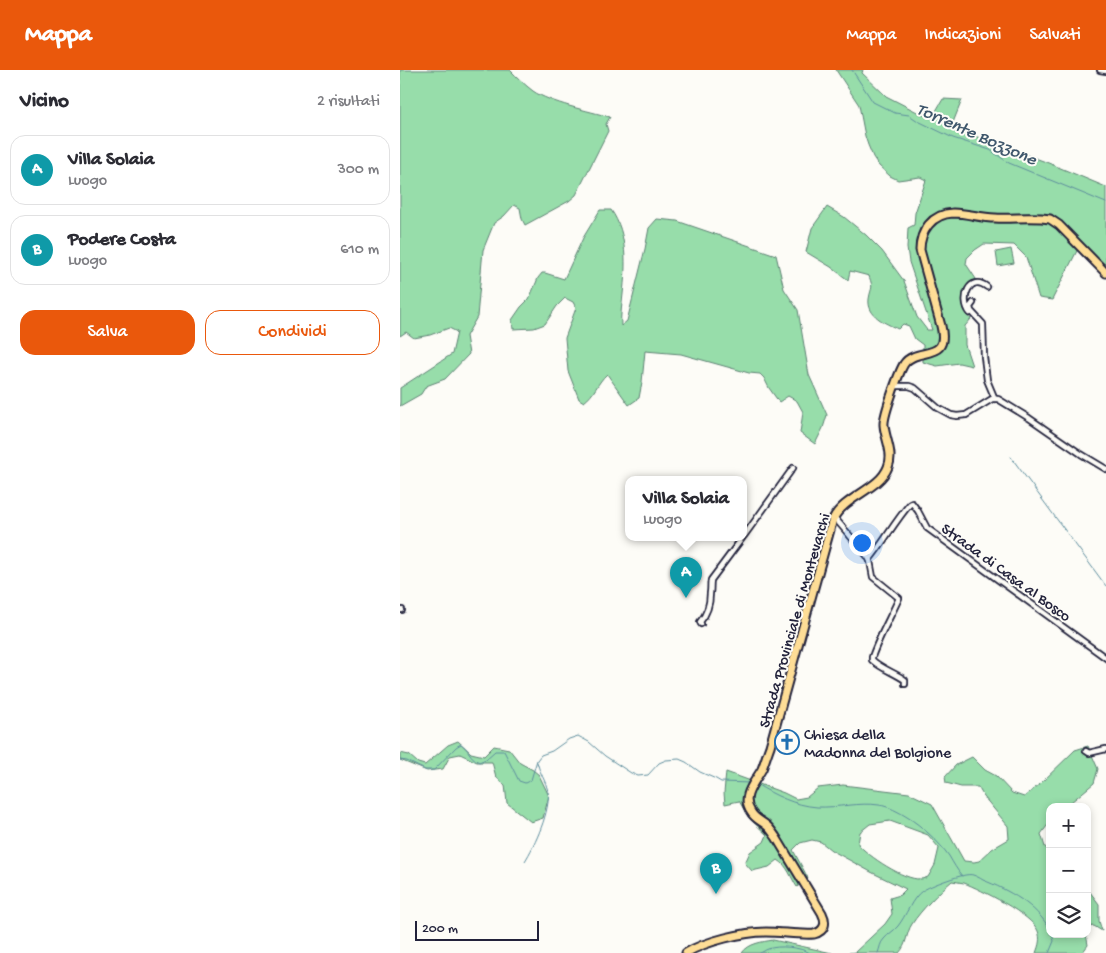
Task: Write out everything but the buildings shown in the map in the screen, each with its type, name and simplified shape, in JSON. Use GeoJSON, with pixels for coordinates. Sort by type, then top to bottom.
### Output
{"type":"FeatureCollection","features":[{"type":"Feature","properties":{"kind":"main road","name":"Strada Provinciale di Montevarchi"},"geometry":{"type":"LineString","coordinates":[[686,953],[708,944],[744,934],[768,932],[812,935],[821,932],[825,926],[824,915],[776,837],[750,811],[747,798],[770,746],[834,517],[843,506],[881,478],[888,468],[890,455],[884,421],[903,367],[908,360],[916,356],[934,352],[942,340],[941,324],[920,250],[925,228],[938,217],[954,213],[984,218],[1050,219],[1059,224],[1106,273]]}},
{"type":"Feature","properties":{"kind":"street"},"geometry":{"type":"LineString","coordinates":[[1100,70],[1106,71]]}},
{"type":"Feature","properties":{"kind":"street"},"geometry":{"type":"LineString","coordinates":[[978,318],[969,313],[967,309],[966,293],[975,284],[982,283],[987,287]]}},
{"type":"Feature","properties":{"kind":"street"},"geometry":{"type":"LineString","coordinates":[[973,303],[970,309],[983,324],[987,380],[995,399]]}},
{"type":"Feature","properties":{"kind":"street"},"geometry":{"type":"LineString","coordinates":[[895,386],[915,388],[938,408],[956,416],[966,415],[992,399],[1003,401],[1106,469]]}},
{"type":"Feature","properties":{"kind":"street"},"geometry":{"type":"LineString","coordinates":[[747,531],[793,468]]}},
{"type":"Feature","properties":{"kind":"street","name":"Strada di Casa al Bosco"},"geometry":{"type":"LineString","coordinates":[[870,559],[899,517],[912,503],[927,528],[1106,658]]}},
{"type":"Feature","properties":{"kind":"street"},"geometry":{"type":"LineString","coordinates":[[834,517],[870,559],[873,577],[898,598],[878,639],[872,660],[904,679],[905,684]]}},
{"type":"Feature","properties":{"kind":"street"},"geometry":{"type":"LineString","coordinates":[[701,624],[700,622],[708,608],[711,580],[739,541]]}},
{"type":"Feature","properties":{"kind":"street"},"geometry":{"type":"LineString","coordinates":[[1086,751],[1089,753],[1106,749]]}},
{"type":"Feature","properties":{"kind":"green space"},"geometry":{"type":"Polygon","coordinates":[[[400,70],[510,70],[540,95],[610,117],[606,124],[608,131],[576,195],[569,201],[525,225],[520,208],[514,205],[494,223],[483,250],[477,317],[466,336],[469,354],[445,379],[426,386],[421,394],[400,406],[400,388],[452,354],[457,332],[449,328],[430,335],[414,338],[406,332],[400,336],[400,70]]]}},
{"type":"Feature","properties":{"kind":"green space"},"geometry":{"type":"Polygon","coordinates":[[[836,70],[863,70],[862,73],[886,96],[923,115],[933,116],[943,99],[962,100],[952,125],[969,134],[1046,162],[1106,187],[1106,265],[1081,243],[1052,300],[1039,298],[1026,257],[1014,245],[984,244],[967,258],[966,264],[976,279],[965,293],[963,303],[971,319],[965,326],[965,345],[972,366],[959,363],[937,366],[923,362],[923,345],[915,339],[909,326],[903,324],[898,329],[878,318],[871,310],[869,299],[872,286],[869,276],[850,271],[848,280],[806,252],[812,228],[827,207],[844,217],[882,251],[904,281],[917,317],[927,330],[932,330],[909,262],[907,248],[908,228],[914,225],[915,213],[926,180],[920,177],[898,180],[890,176],[879,166],[873,157],[865,136],[859,105],[836,70]]]}},
{"type":"Feature","properties":{"kind":"green space"},"geometry":{"type":"Polygon","coordinates":[[[600,210],[611,210],[617,219],[625,250],[621,326],[627,321],[649,228],[657,219],[677,221],[776,255],[784,289],[798,310],[809,375],[827,415],[815,444],[800,433],[803,412],[797,401],[788,396],[779,402],[760,374],[749,373],[681,354],[645,351],[639,398],[629,405],[607,374],[591,396],[584,402],[579,399],[568,371],[565,338],[576,308],[573,302],[565,298],[545,324],[534,328],[513,329],[512,320],[529,299],[542,273],[564,279],[583,238],[600,210]]]}},
{"type":"Feature","properties":{"kind":"green space"},"geometry":{"type":"Polygon","coordinates":[[[1011,249],[1014,263],[998,266],[996,252],[1011,249]]]}},
{"type":"Feature","properties":{"kind":"green space"},"geometry":{"type":"Polygon","coordinates":[[[458,741],[471,753],[484,756],[494,746],[509,749],[520,763],[539,775],[549,796],[543,818],[531,822],[507,803],[505,785],[496,777],[492,762],[477,762],[460,754],[450,756],[443,769],[427,771],[400,760],[400,753],[409,755],[418,763],[425,765],[448,745],[458,741]]]}},
{"type":"Feature","properties":{"kind":"green space"},"geometry":{"type":"Polygon","coordinates":[[[1088,746],[1098,769],[1094,783],[1070,803],[1046,803],[1046,827],[1041,834],[1046,848],[1046,938],[1087,938],[1088,945],[1082,953],[1036,953],[1039,934],[1034,925],[1026,918],[1005,903],[981,891],[964,883],[952,881],[930,901],[916,919],[899,953],[849,953],[855,952],[885,924],[892,914],[890,898],[900,895],[906,889],[831,850],[821,842],[812,840],[800,843],[793,850],[808,878],[797,887],[787,869],[778,860],[769,867],[752,871],[745,863],[750,852],[764,842],[767,835],[749,818],[739,801],[725,804],[724,793],[726,772],[796,799],[807,797],[818,788],[843,785],[909,793],[932,804],[964,861],[974,862],[979,861],[992,849],[1009,839],[1008,826],[978,787],[961,787],[946,783],[945,777],[956,765],[972,757],[985,770],[996,776],[1012,793],[1024,797],[1075,750],[1088,746]],[[890,821],[870,824],[860,832],[858,844],[878,861],[896,872],[905,876],[922,879],[928,877],[935,865],[939,848],[928,835],[890,821]]]}},
{"type":"Feature","properties":{"kind":"green space"},"geometry":{"type":"Polygon","coordinates":[[[1091,893],[1099,904],[1099,921],[1102,931],[1094,926],[1091,926],[1091,893]]]}},
{"type":"Feature","properties":{"kind":"green space"},"geometry":{"type":"Polygon","coordinates":[[[773,940],[832,953],[742,953],[752,945],[773,940]]]}},
{"type":"Feature","properties":{"kind":"waterway","name":"Torrente Bozzone"},"geometry":{"type":"LineString","coordinates":[[852,70],[873,102],[895,113],[909,115],[953,138],[990,150],[1009,163],[1106,203]]}},
{"type":"Feature","properties":{"kind":"waterway"},"geometry":{"type":"LineString","coordinates":[[1011,457],[1106,586]]}},
{"type":"Feature","properties":{"kind":"waterway"},"geometry":{"type":"LineString","coordinates":[[400,760],[407,761],[425,770],[434,770],[461,744],[479,762],[495,751],[504,751],[519,781],[525,783],[531,780],[537,760],[541,755],[578,736],[589,742],[605,756],[638,776],[648,775],[659,763],[666,760],[679,759],[721,782],[750,783]]}},
{"type":"Feature","properties":{"kind":"waterway"},"geometry":{"type":"LineString","coordinates":[[525,861],[541,827],[547,808],[548,791],[537,762]]}},
{"type":"Feature","properties":{"kind":"waterway"},"geometry":{"type":"LineString","coordinates":[[756,784],[785,799],[809,806],[825,807],[872,804],[901,813],[930,835],[949,856],[962,876]]}},
{"type":"Feature","properties":{"kind":"waterway"},"geometry":{"type":"LineString","coordinates":[[878,953],[883,941],[898,926],[918,894],[932,886],[963,876],[973,875],[1021,899],[1038,913],[1046,924]]}},
{"type":"Feature","properties":{"kind":"waterway"},"geometry":{"type":"LineString","coordinates":[[1049,953],[1054,941],[1053,938]]}},
{"type":"Feature","properties":{"kind":"waterway"},"geometry":{"type":"LineString","coordinates":[[760,953],[767,949],[783,947],[801,949],[810,953]]}},
{"type":"Feature","properties":{"kind":"place","name":"Villa Solaia"},"geometry":{"type":"Point","coordinates":[686,598]}},
{"type":"Feature","properties":{"kind":"place","name":"Chiesa della Madonna del Bolgione"},"geometry":{"type":"Point","coordinates":[787,742]}},
{"type":"Feature","properties":{"kind":"place","name":"Podere Costa"},"geometry":{"type":"Point","coordinates":[716,894]}}]}
